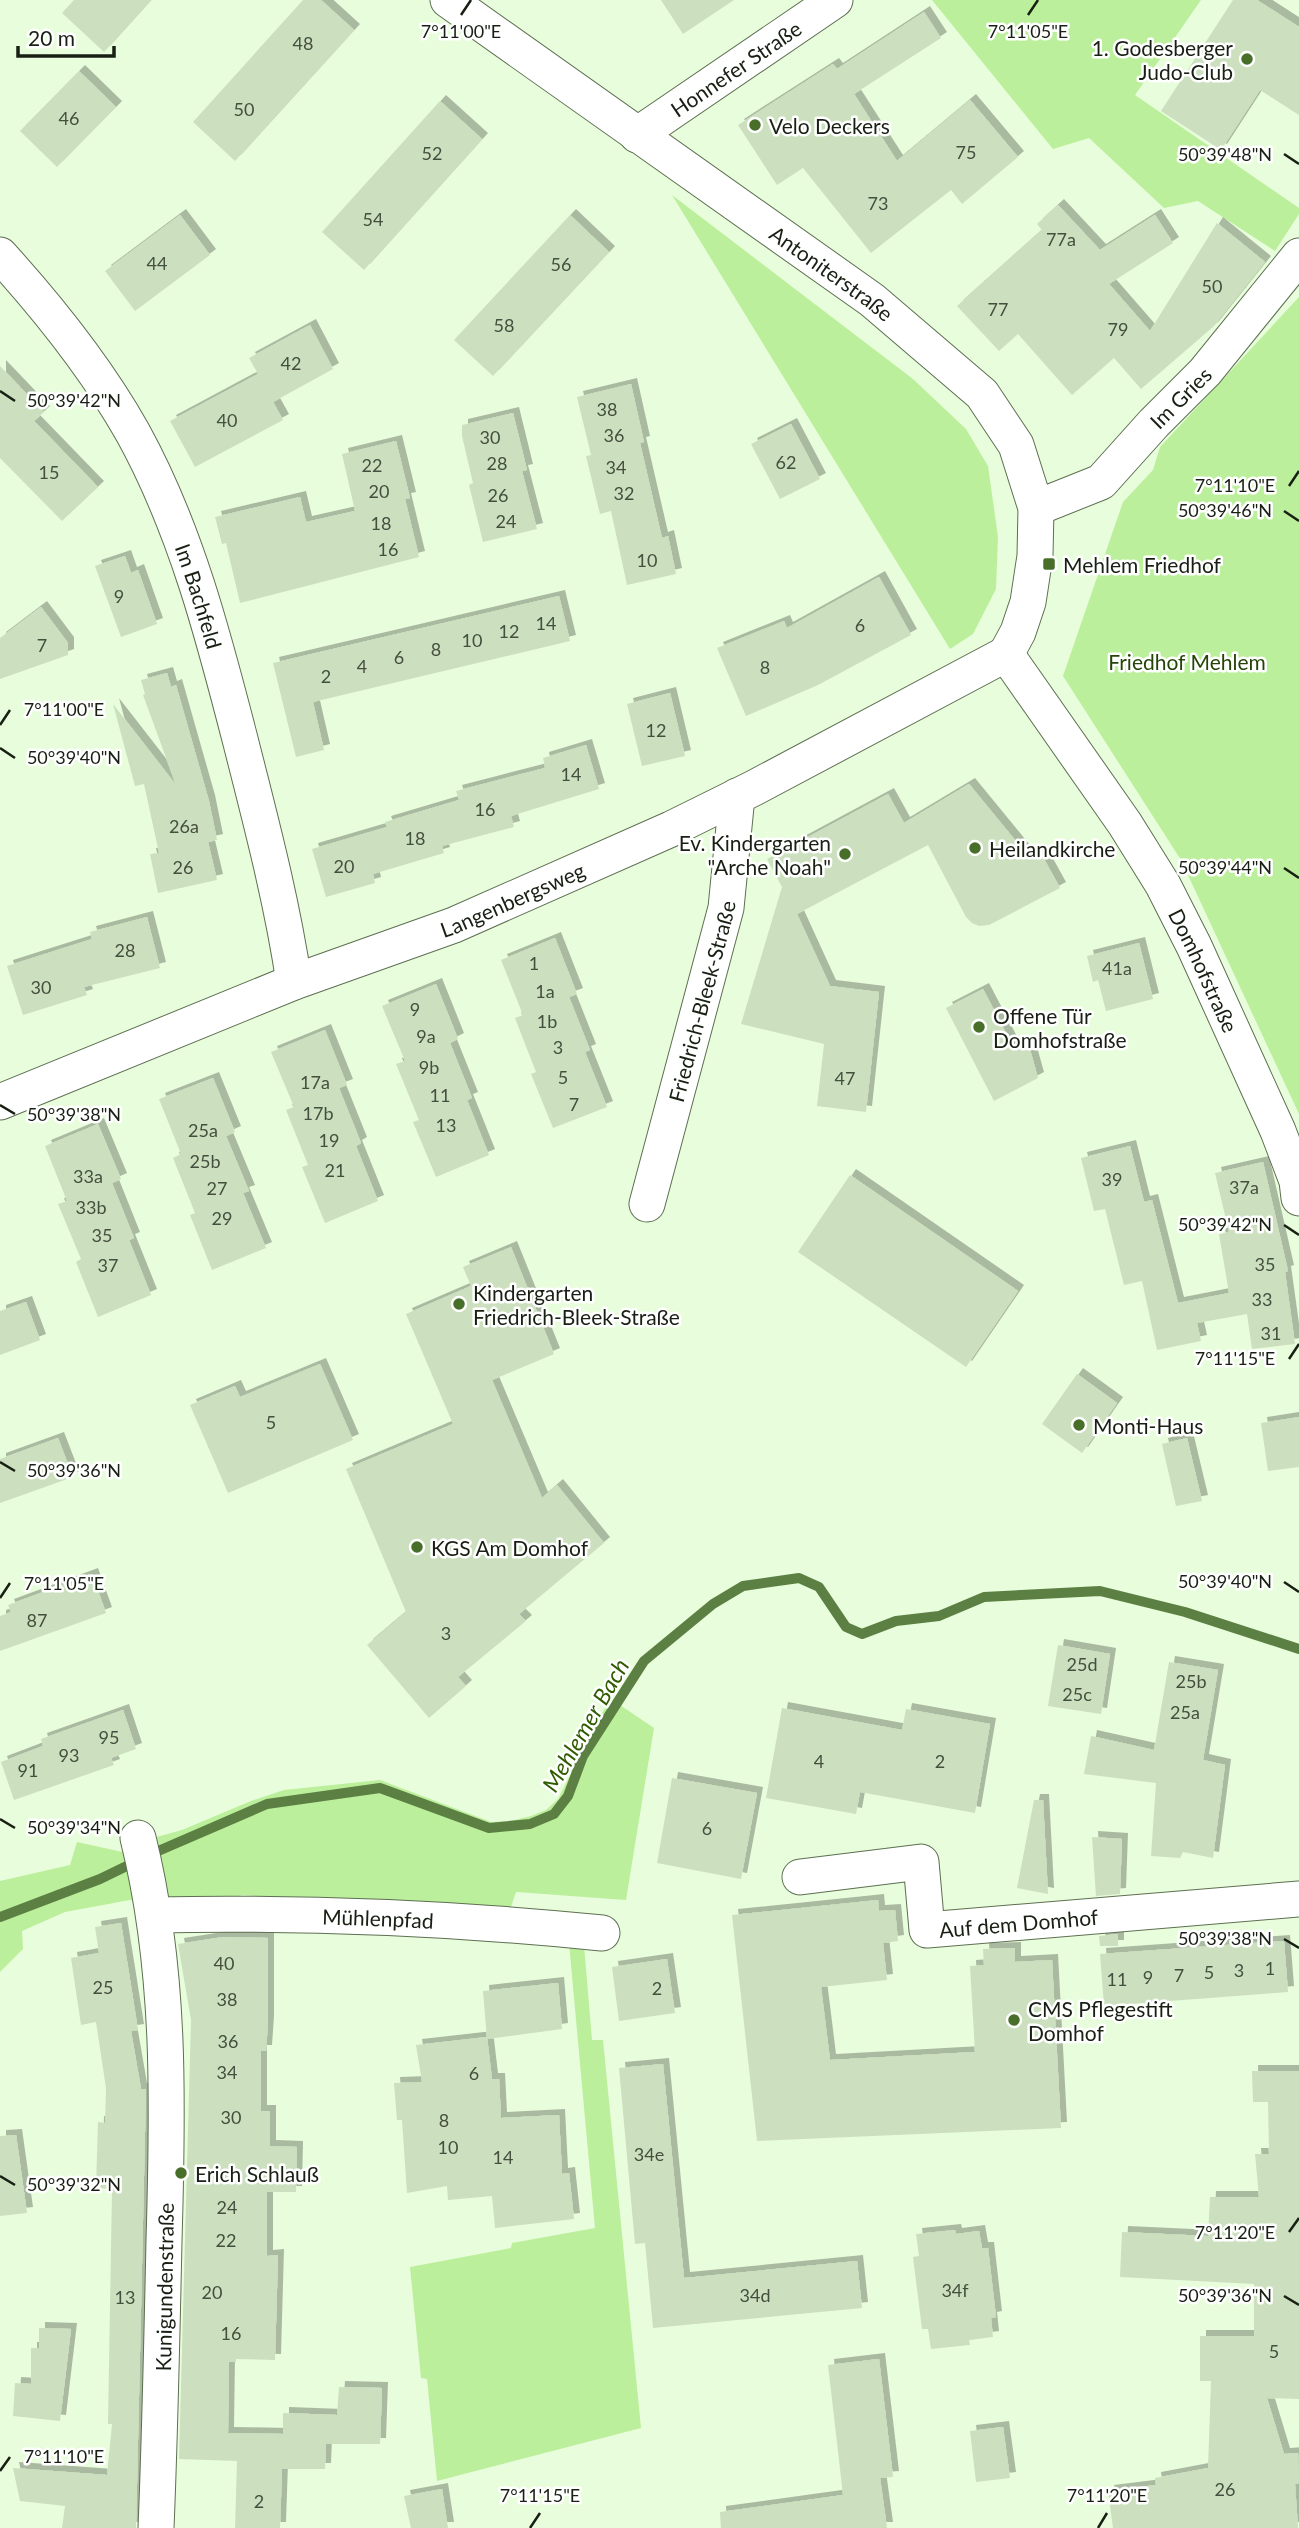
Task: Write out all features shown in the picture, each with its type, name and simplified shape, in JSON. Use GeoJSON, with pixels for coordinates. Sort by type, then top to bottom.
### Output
{"type":"FeatureCollection","features":[{"type":"Feature","properties":{"kind":"street","name":"Antoniterstraße"},"geometry":{"type":"LineString","coordinates":[[448,0],[872,300],[982,394],[1017,445],[1036,509],[1035,556],[1028,602],[1018,632],[1006,654]]}},
{"type":"Feature","properties":{"kind":"street","name":"Honnefer Straße"},"geometry":{"type":"LineString","coordinates":[[636,135],[835,0]]}},
{"type":"Feature","properties":{"kind":"street","name":"Im Bachfeld"},"geometry":{"type":"LineString","coordinates":[[0,255],[55,320],[92,370],[133,433],[170,512],[216,649],[285,923],[294,982]]}},
{"type":"Feature","properties":{"kind":"street","name":"Im Gries"},"geometry":{"type":"LineString","coordinates":[[1036,509],[1101,482],[1205,372],[1299,256]]}},
{"type":"Feature","properties":{"kind":"street","name":"Langenbergsweg"},"geometry":{"type":"LineString","coordinates":[[0,1102],[294,982],[454,925],[671,829],[1006,654]]}},
{"type":"Feature","properties":{"kind":"street","name":"Domhofstraße"},"geometry":{"type":"LineString","coordinates":[[1006,654],[1125,824],[1163,885],[1248,1064],[1298,1187]]}},
{"type":"Feature","properties":{"kind":"street","name":"Friedrich-Bleek-Straße"},"geometry":{"type":"LineString","coordinates":[[647,1204],[726,908],[737,796]]}},
{"type":"Feature","properties":{"kind":"street","name":"Kunigundenstraße"},"geometry":{"type":"LineString","coordinates":[[138,1838],[154,1915],[165,2008],[167,2132],[156,2528]]}},
{"type":"Feature","properties":{"kind":"street","name":"Auf dem Domhof"},"geometry":{"type":"LineString","coordinates":[[800,1877],[920,1862],[927,1930],[1299,1899]]}},
{"type":"Feature","properties":{"kind":"street","name":"Mühlenpfad"},"geometry":{"type":"LineString","coordinates":[[154,1915],[235,1913],[387,1916],[602,1933]]}},
{"type":"Feature","properties":{"kind":"green space"},"geometry":{"type":"Polygon","coordinates":[[[932,0],[1201,0],[1135,95],[1299,208],[1299,214],[1275,251],[1198,201],[1164,208],[1089,138],[1053,149],[932,0]]]}},
{"type":"Feature","properties":{"kind":"green space"},"geometry":{"type":"Polygon","coordinates":[[[672,195],[913,379],[966,429],[988,466],[998,537],[996,589],[973,634],[950,649],[672,195]]]}},
{"type":"Feature","properties":{"kind":"green space","name":"Friedhof Mehlem"},"geometry":{"type":"Polygon","coordinates":[[[1299,297],[1299,1114],[1181,860],[1063,676],[1123,502],[1153,470],[1160,447],[1299,297]]]}},
{"type":"Feature","properties":{"kind":"green space"},"geometry":{"type":"Polygon","coordinates":[[[611,1699],[654,1728],[626,1900],[516,1892],[509,1913],[243,1895],[171,1909],[130,1900],[65,1912],[22,1931],[23,1949],[0,1972],[0,1881],[70,1865],[77,1842],[127,1853],[153,1838],[182,1830],[284,1790],[380,1780],[491,1822],[531,1816],[546,1810],[558,1799],[578,1750],[611,1699]]]}},
{"type":"Feature","properties":{"kind":"green space"},"geometry":{"type":"Polygon","coordinates":[[[569,1943],[584,1945],[592,2040],[603,2040],[641,2428],[437,2481],[427,2379],[421,2378],[410,2267],[511,2248],[512,2243],[595,2228],[569,1943]]]}},
{"type":"Feature","properties":{"kind":"building"},"geometry":{"type":"Polygon","coordinates":[[[74,0],[151,0],[104,52],[62,13],[74,0]]]}},
{"type":"Feature","properties":{"kind":"building"},"geometry":{"type":"Polygon","coordinates":[[[303,0],[321,0],[354,30],[235,161],[193,122],[303,0]]]}},
{"type":"Feature","properties":{"kind":"building"},"geometry":{"type":"Polygon","coordinates":[[[661,0],[734,0],[683,34],[661,0]]]}},
{"type":"Feature","properties":{"kind":"building","name":"1. Godesberger Judo-Club"},"geometry":{"type":"Polygon","coordinates":[[[1233,0],[1257,0],[1299,27],[1299,115],[1260,90],[1221,150],[1161,111],[1233,0]]]}},
{"type":"Feature","properties":{"kind":"building"},"geometry":{"type":"Polygon","coordinates":[[[924,12],[941,38],[854,94],[897,161],[970,100],[1018,157],[962,204],[951,190],[871,253],[803,168],[777,185],[738,125],[833,64],[837,69],[924,12]]]}},
{"type":"Feature","properties":{"kind":"building"},"geometry":{"type":"Polygon","coordinates":[[[79,71],[116,107],[57,167],[20,131],[79,71]]]}},
{"type":"Feature","properties":{"kind":"building"},"geometry":{"type":"Polygon","coordinates":[[[440,101],[482,139],[364,270],[322,232],[440,101]]]}},
{"type":"Feature","properties":{"kind":"building"},"geometry":{"type":"Polygon","coordinates":[[[1058,205],[1100,250],[1155,215],[1173,243],[1109,284],[1150,331],[1217,223],[1265,262],[1213,327],[1141,389],[1114,358],[1072,395],[1018,334],[999,351],[957,306],[1042,230],[1037,224],[1058,205]]]}},
{"type":"Feature","properties":{"kind":"building"},"geometry":{"type":"Polygon","coordinates":[[[180,215],[210,255],[135,311],[105,271],[180,215]]]}},
{"type":"Feature","properties":{"kind":"building"},"geometry":{"type":"Polygon","coordinates":[[[570,215],[609,252],[493,376],[454,340],[570,215]]]}},
{"type":"Feature","properties":{"kind":"building"},"geometry":{"type":"Polygon","coordinates":[[[310,325],[333,369],[273,402],[283,420],[195,467],[170,421],[258,374],[249,358],[310,325]]]}},
{"type":"Feature","properties":{"kind":"building"},"geometry":{"type":"Polygon","coordinates":[[[0,366],[44,412],[34,421],[98,487],[62,521],[0,458],[0,366]]]}},
{"type":"Feature","properties":{"kind":"building"},"geometry":{"type":"Polygon","coordinates":[[[631,384],[644,442],[640,443],[662,538],[668,536],[676,574],[627,585],[611,511],[600,514],[586,456],[591,455],[577,397],[631,384]]]}},
{"type":"Feature","properties":{"kind":"building"},"geometry":{"type":"Polygon","coordinates":[[[513,413],[527,470],[522,471],[537,529],[483,542],[469,485],[473,483],[462,425],[513,413]]]}},
{"type":"Feature","properties":{"kind":"building"},"geometry":{"type":"Polygon","coordinates":[[[791,424],[820,479],[780,499],[751,444],[791,424]]]}},
{"type":"Feature","properties":{"kind":"building"},"geometry":{"type":"Polygon","coordinates":[[[396,441],[410,498],[405,499],[419,557],[240,603],[226,543],[222,544],[215,517],[300,497],[306,522],[355,511],[342,454],[396,441]]]}},
{"type":"Feature","properties":{"kind":"building"},"geometry":{"type":"Polygon","coordinates":[[[125,556],[131,573],[138,570],[157,624],[121,637],[95,566],[125,556]]]}},
{"type":"Feature","properties":{"kind":"building"},"geometry":{"type":"Polygon","coordinates":[[[879,577],[911,635],[818,685],[746,716],[717,648],[784,621],[787,628],[879,577]]]}},
{"type":"Feature","properties":{"kind":"building"},"geometry":{"type":"Polygon","coordinates":[[[559,596],[570,641],[313,702],[324,750],[296,757],[273,663],[559,596]]]}},
{"type":"Feature","properties":{"kind":"building"},"geometry":{"type":"Polygon","coordinates":[[[41,607],[68,643],[68,655],[0,679],[0,638],[41,607]]]}},
{"type":"Feature","properties":{"kind":"building"},"geometry":{"type":"Polygon","coordinates":[[[167,673],[171,687],[176,685],[209,801],[217,840],[208,842],[217,880],[158,893],[150,854],[159,853],[144,784],[135,786],[113,704],[176,785],[143,695],[145,694],[141,680],[167,673]]]}},
{"type":"Feature","properties":{"kind":"building"},"geometry":{"type":"Polygon","coordinates":[[[670,693],[685,756],[642,766],[627,704],[670,693]]]}},
{"type":"Feature","properties":{"kind":"building"},"geometry":{"type":"Polygon","coordinates":[[[586,745],[599,789],[511,816],[514,827],[442,846],[444,853],[373,874],[375,883],[326,897],[312,849],[387,827],[385,822],[459,800],[456,791],[545,768],[543,758],[586,745]]]}},
{"type":"Feature","properties":{"kind":"building"},"geometry":{"type":"Polygon","coordinates":[[[969,784],[1028,856],[1039,850],[1060,888],[989,925],[979,926],[966,917],[928,845],[797,914],[830,986],[879,992],[866,1112],[817,1106],[824,1044],[741,1024],[782,887],[767,859],[888,794],[904,823],[969,784]]]}},
{"type":"Feature","properties":{"kind":"building"},"geometry":{"type":"Polygon","coordinates":[[[147,917],[160,968],[84,987],[87,995],[23,1015],[7,966],[92,939],[90,932],[147,917]]]}},
{"type":"Feature","properties":{"kind":"building"},"geometry":{"type":"Polygon","coordinates":[[[555,938],[577,994],[569,997],[590,1050],[585,1052],[607,1107],[553,1128],[531,1074],[536,1072],[515,1018],[523,1015],[501,960],[555,938]]]}},
{"type":"Feature","properties":{"kind":"building"},"geometry":{"type":"Polygon","coordinates":[[[1139,943],[1153,999],[1106,1011],[1098,980],[1093,982],[1087,956],[1139,943]]]}},
{"type":"Feature","properties":{"kind":"building"},"geometry":{"type":"Polygon","coordinates":[[[436,984],[458,1039],[450,1043],[472,1098],[467,1100],[489,1155],[436,1177],[413,1122],[419,1120],[396,1064],[405,1061],[382,1006],[436,984]]]}},
{"type":"Feature","properties":{"kind":"building","name":"Offene Tür Domhofstraße"},"geometry":{"type":"Polygon","coordinates":[[[983,989],[1015,1050],[1029,1046],[1038,1078],[994,1101],[946,1008],[983,989]]]}},
{"type":"Feature","properties":{"kind":"building"},"geometry":{"type":"Polygon","coordinates":[[[325,1030],[347,1085],[339,1088],[361,1143],[356,1146],[378,1201],[325,1223],[302,1167],[308,1165],[286,1110],[294,1107],[271,1052],[325,1030]]]}},
{"type":"Feature","properties":{"kind":"building"},"geometry":{"type":"Polygon","coordinates":[[[213,1078],[235,1132],[226,1136],[249,1191],[243,1193],[266,1248],[212,1270],[190,1215],[195,1213],[173,1158],[181,1154],[159,1099],[213,1078]]]}},
{"type":"Feature","properties":{"kind":"building"},"geometry":{"type":"Polygon","coordinates":[[[98,1124],[121,1179],[112,1183],[134,1238],[129,1240],[151,1295],[98,1317],[76,1262],[81,1259],[58,1204],[67,1201],[45,1146],[98,1124]]]}},
{"type":"Feature","properties":{"kind":"building"},"geometry":{"type":"Polygon","coordinates":[[[1130,1146],[1144,1202],[1152,1200],[1178,1303],[1229,1293],[1219,1234],[1229,1232],[1215,1173],[1263,1162],[1288,1271],[1285,1272],[1295,1344],[1252,1349],[1247,1314],[1197,1323],[1201,1341],[1157,1350],[1142,1281],[1124,1285],[1105,1209],[1094,1211],[1081,1158],[1130,1146]]]}},
{"type":"Feature","properties":{"kind":"building"},"geometry":{"type":"Polygon","coordinates":[[[850,1175],[1018,1291],[966,1367],[798,1252],[850,1175]]]}},
{"type":"Feature","properties":{"kind":"building"},"geometry":{"type":"Polygon","coordinates":[[[511,1247],[554,1354],[492,1380],[542,1498],[557,1485],[604,1543],[519,1614],[526,1621],[458,1677],[466,1686],[429,1718],[367,1645],[406,1612],[346,1469],[453,1424],[406,1314],[471,1286],[463,1267],[511,1247]]]}},
{"type":"Feature","properties":{"kind":"building"},"geometry":{"type":"Polygon","coordinates":[[[26,1302],[40,1340],[0,1355],[0,1311],[26,1302]]]}},
{"type":"Feature","properties":{"kind":"building"},"geometry":{"type":"Polygon","coordinates":[[[320,1364],[353,1440],[228,1493],[190,1405],[235,1386],[240,1397],[320,1364]]]}},
{"type":"Feature","properties":{"kind":"building"},"geometry":{"type":"Polygon","coordinates":[[[1077,1374],[1117,1403],[1082,1453],[1042,1424],[1077,1374]]]}},
{"type":"Feature","properties":{"kind":"building"},"geometry":{"type":"Polygon","coordinates":[[[1299,1417],[1299,1467],[1268,1471],[1261,1423],[1299,1417]]]}},
{"type":"Feature","properties":{"kind":"building"},"geometry":{"type":"Polygon","coordinates":[[[58,1438],[73,1477],[0,1503],[0,1459],[58,1438]]]}},
{"type":"Feature","properties":{"kind":"building"},"geometry":{"type":"Polygon","coordinates":[[[1187,1438],[1202,1501],[1176,1506],[1162,1444],[1187,1438]]]}},
{"type":"Feature","properties":{"kind":"building"},"geometry":{"type":"Polygon","coordinates":[[[92,1574],[106,1613],[0,1651],[0,1616],[11,1612],[8,1605],[92,1574]]]}},
{"type":"Feature","properties":{"kind":"building"},"geometry":{"type":"Polygon","coordinates":[[[1058,1645],[1110,1654],[1101,1714],[1048,1706],[1058,1645]]]}},
{"type":"Feature","properties":{"kind":"building"},"geometry":{"type":"Polygon","coordinates":[[[1169,1662],[1218,1670],[1203,1760],[1225,1765],[1213,1858],[1183,1852],[1180,1858],[1151,1856],[1156,1783],[1084,1774],[1091,1736],[1154,1750],[1169,1662]]]}},
{"type":"Feature","properties":{"kind":"building"},"geometry":{"type":"Polygon","coordinates":[[[782,1708],[902,1730],[906,1709],[990,1724],[975,1813],[860,1792],[856,1814],[766,1798],[782,1708]]]}},
{"type":"Feature","properties":{"kind":"building"},"geometry":{"type":"Polygon","coordinates":[[[123,1710],[136,1749],[111,1758],[114,1765],[14,1800],[1,1762],[43,1746],[41,1739],[123,1710]]]}},
{"type":"Feature","properties":{"kind":"building"},"geometry":{"type":"Polygon","coordinates":[[[672,1778],[757,1793],[741,1879],[657,1863],[672,1778]]]}},
{"type":"Feature","properties":{"kind":"building"},"geometry":{"type":"Polygon","coordinates":[[[1034,1800],[1043,1800],[1048,1894],[1017,1888],[1034,1800]]]}},
{"type":"Feature","properties":{"kind":"building"},"geometry":{"type":"Polygon","coordinates":[[[1092,1837],[1122,1839],[1120,1894],[1096,1896],[1092,1837]]]}},
{"type":"Feature","properties":{"kind":"building","name":"CMS Pflegestift Domhof"},"geometry":{"type":"Polygon","coordinates":[[[878,1900],[879,1911],[895,1910],[898,1941],[883,1943],[887,1980],[821,1987],[830,2060],[975,2052],[970,1966],[984,1965],[983,1949],[1015,1948],[1015,1962],[1052,1960],[1061,2128],[757,2141],[732,1915],[878,1900]]]}},
{"type":"Feature","properties":{"kind":"building"},"geometry":{"type":"Polygon","coordinates":[[[121,1923],[138,2030],[131,2031],[141,2089],[146,2089],[136,2528],[62,2528],[65,2506],[20,2501],[13,2468],[107,2475],[112,2424],[108,2424],[112,2189],[96,2188],[98,2122],[105,2123],[106,2088],[96,2022],[81,2025],[71,1958],[99,1953],[95,1927],[121,1923]]]}},
{"type":"Feature","properties":{"kind":"building"},"geometry":{"type":"Polygon","coordinates":[[[1118,1934],[1118,1946],[1100,1946],[1099,1936],[1118,1934]]]}},
{"type":"Feature","properties":{"kind":"building"},"geometry":{"type":"Polygon","coordinates":[[[223,1937],[268,1938],[268,2022],[266,2051],[261,2051],[261,2111],[270,2111],[270,2146],[297,2147],[296,2192],[267,2192],[267,2256],[278,2255],[275,2360],[236,2359],[236,2362],[229,2362],[228,2433],[283,2434],[283,2413],[337,2415],[339,2387],[382,2388],[380,2444],[326,2444],[325,2469],[282,2469],[280,2528],[235,2528],[237,2461],[179,2459],[191,2020],[178,1944],[223,1937]]]}},
{"type":"Feature","properties":{"kind":"building"},"geometry":{"type":"Polygon","coordinates":[[[1284,1941],[1288,1992],[1104,2006],[1100,1954],[1284,1941]]]}},
{"type":"Feature","properties":{"kind":"building"},"geometry":{"type":"Polygon","coordinates":[[[667,1959],[675,2013],[619,2021],[612,1967],[667,1959]]]}},
{"type":"Feature","properties":{"kind":"building"},"geometry":{"type":"Polygon","coordinates":[[[558,1983],[562,2029],[487,2039],[483,1991],[558,1983]]]}},
{"type":"Feature","properties":{"kind":"building"},"geometry":{"type":"Polygon","coordinates":[[[487,2037],[492,2079],[499,2079],[501,2118],[559,2115],[562,2174],[569,2173],[574,2219],[495,2228],[492,2196],[448,2200],[447,2186],[407,2193],[402,2120],[397,2120],[394,2083],[422,2082],[416,2045],[487,2037]]]}},
{"type":"Feature","properties":{"kind":"building"},"geometry":{"type":"Polygon","coordinates":[[[663,2064],[684,2278],[857,2261],[862,2308],[653,2328],[645,2243],[635,2244],[619,2068],[663,2064]]]}},
{"type":"Feature","properties":{"kind":"building"},"geometry":{"type":"Polygon","coordinates":[[[1252,2071],[1299,2071],[1299,2399],[1267,2398],[1284,2454],[1298,2453],[1299,2483],[1295,2484],[1298,2528],[1113,2528],[1108,2491],[1156,2485],[1155,2478],[1208,2468],[1211,2381],[1200,2381],[1200,2336],[1254,2336],[1254,2284],[1120,2277],[1122,2232],[1208,2236],[1210,2197],[1259,2197],[1255,2154],[1269,2154],[1268,2102],[1253,2102],[1252,2071]]]}},
{"type":"Feature","properties":{"kind":"building"},"geometry":{"type":"Polygon","coordinates":[[[16,2135],[27,2213],[0,2216],[0,2136],[16,2135]]]}},
{"type":"Feature","properties":{"kind":"building"},"geometry":{"type":"Polygon","coordinates":[[[955,2230],[956,2234],[979,2231],[982,2248],[988,2248],[996,2317],[991,2318],[993,2337],[969,2340],[970,2345],[931,2349],[928,2329],[922,2329],[913,2257],[919,2256],[916,2234],[955,2230]]]}},
{"type":"Feature","properties":{"kind":"building"},"geometry":{"type":"Polygon","coordinates":[[[39,2328],[71,2329],[60,2421],[13,2416],[15,2383],[31,2384],[31,2348],[39,2348],[39,2328]]]}},
{"type":"Feature","properties":{"kind":"building"},"geometry":{"type":"Polygon","coordinates":[[[879,2359],[893,2477],[880,2478],[887,2528],[721,2528],[720,2512],[843,2495],[828,2365],[879,2359]]]}},
{"type":"Feature","properties":{"kind":"building"},"geometry":{"type":"Polygon","coordinates":[[[1003,2427],[1010,2478],[976,2482],[970,2431],[1003,2427]]]}},
{"type":"Feature","properties":{"kind":"building"},"geometry":{"type":"Polygon","coordinates":[[[442,2489],[448,2528],[411,2528],[404,2496],[442,2489]]]}},
{"type":"Feature","properties":{"kind":"waterway","name":"Mehlemer Bach"},"geometry":{"type":"LineString","coordinates":[[149,1855],[267,1804],[380,1788],[489,1828],[530,1824],[554,1814],[568,1796],[583,1756],[644,1661],[713,1604],[743,1586],[799,1578],[819,1587],[846,1627],[862,1634],[896,1621],[939,1616],[984,1597],[1100,1591],[1185,1612],[1299,1649]]}},
{"type":"Feature","properties":{"kind":"waterway","name":"Mehlemer Bach"},"geometry":{"type":"LineString","coordinates":[[0,1917],[100,1879],[135,1862]]}},
{"type":"Feature","properties":{"kind":"place","name":"1. Godesberger Judo-Club"},"geometry":{"type":"Point","coordinates":[1247,59]}},
{"type":"Feature","properties":{"kind":"place","name":"Velo Deckers"},"geometry":{"type":"Point","coordinates":[755,125]}},
{"type":"Feature","properties":{"kind":"place","name":"Mehlem Friedhof"},"geometry":{"type":"Point","coordinates":[1049,564]}},
{"type":"Feature","properties":{"kind":"place","name":"Heilandkirche"},"geometry":{"type":"Point","coordinates":[975,848]}},
{"type":"Feature","properties":{"kind":"place","name":"Ev. Kindergarten \"Arche Noah\""},"geometry":{"type":"Point","coordinates":[845,854]}},
{"type":"Feature","properties":{"kind":"place","name":"Offene Tür Domhofstraße"},"geometry":{"type":"Point","coordinates":[979,1027]}},
{"type":"Feature","properties":{"kind":"place","name":"Kindergarten Friedrich-Bleek-Straße"},"geometry":{"type":"Point","coordinates":[459,1304]}},
{"type":"Feature","properties":{"kind":"place","name":"Monti-Haus"},"geometry":{"type":"Point","coordinates":[1079,1425]}},
{"type":"Feature","properties":{"kind":"place","name":"KGS Am Domhof"},"geometry":{"type":"Point","coordinates":[417,1547]}},
{"type":"Feature","properties":{"kind":"place","name":"CMS Pflegestift Domhof"},"geometry":{"type":"Point","coordinates":[1014,2020]}},
{"type":"Feature","properties":{"kind":"place","name":"Erich Schlauß"},"geometry":{"type":"Point","coordinates":[181,2173]}}]}
